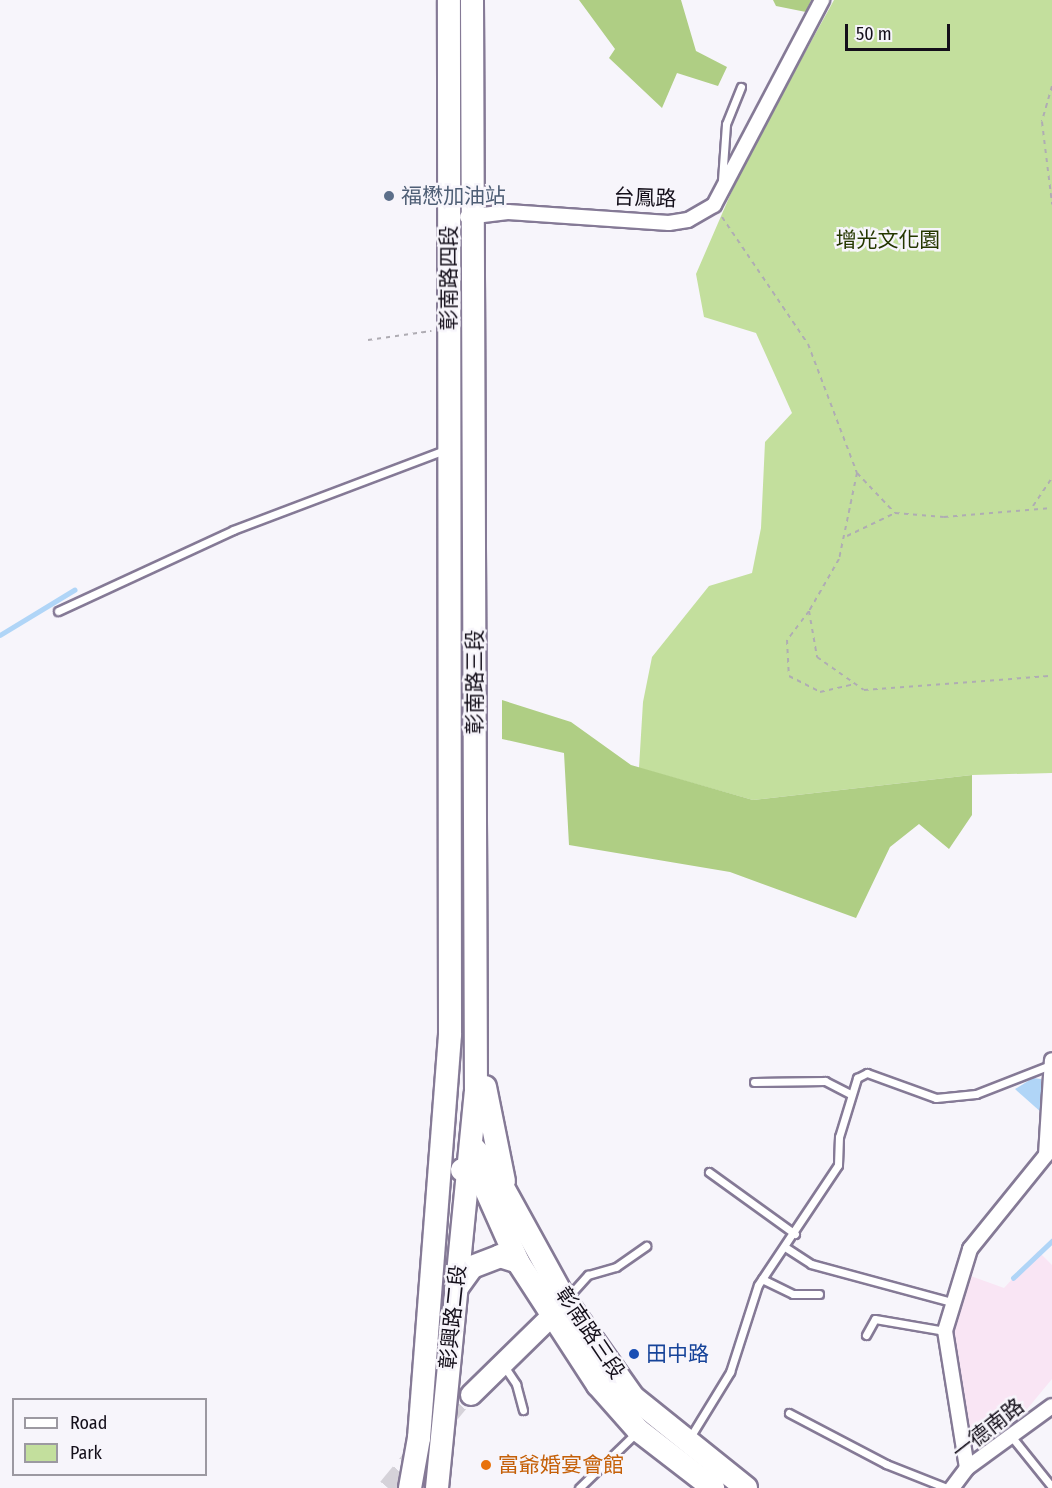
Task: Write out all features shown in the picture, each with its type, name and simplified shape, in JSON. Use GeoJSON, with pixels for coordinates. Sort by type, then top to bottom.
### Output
{"type":"FeatureCollection","features":[{"type":"Feature","properties":{"kind":"main road","name":"彰南路四段"},"geometry":{"type":"LineString","coordinates":[[449,0],[450,448]]}},
{"type":"Feature","properties":{"kind":"main road","name":"彰南路四段"},"geometry":{"type":"LineString","coordinates":[[472,0],[473,218]]}},
{"type":"Feature","properties":{"kind":"main road","name":"彰南路三段"},"geometry":{"type":"LineString","coordinates":[[473,218],[472,1146],[508,1197],[558,1309],[638,1430],[712,1488]]}},
{"type":"Feature","properties":{"kind":"main road","name":"彰南路三段"},"geometry":{"type":"LineString","coordinates":[[440,1164],[450,1034],[450,448]]}},
{"type":"Feature","properties":{"kind":"main road"},"geometry":{"type":"LineString","coordinates":[[473,1032],[508,1197]]}},
{"type":"Feature","properties":{"kind":"main road"},"geometry":{"type":"LineString","coordinates":[[440,1164],[472,1146]]}},
{"type":"Feature","properties":{"kind":"main road","name":"彰興路二段"},"geometry":{"type":"LineString","coordinates":[[436,1488],[467,1171],[472,1146]]}},
{"type":"Feature","properties":{"kind":"main road"},"geometry":{"type":"LineString","coordinates":[[440,1164],[467,1171]]}},
{"type":"Feature","properties":{"kind":"main road","name":"彰興路二段"},"geometry":{"type":"LineString","coordinates":[[410,1488],[419,1438],[440,1164]]}},
{"type":"Feature","properties":{"kind":"main road","name":"彰南路三段"},"geometry":{"type":"LineString","coordinates":[[467,1171],[482,1181],[518,1262],[633,1397],[686,1443],[746,1488]]}},
{"type":"Feature","properties":{"kind":"main road"},"geometry":{"type":"LineString","coordinates":[[456,1289],[472,1267],[500,1256],[518,1262]]}},
{"type":"Feature","properties":{"kind":"street"},"geometry":{"type":"LineString","coordinates":[[714,205],[822,0]]}},
{"type":"Feature","properties":{"kind":"street","name":"台鳳路"},"geometry":{"type":"LineString","coordinates":[[449,214],[473,218],[508,212],[669,223],[688,220],[714,205]]}},
{"type":"Feature","properties":{"kind":"street"},"geometry":{"type":"LineString","coordinates":[[967,1468],[945,1331],[970,1249],[1046,1155],[1050,1063]]}},
{"type":"Feature","properties":{"kind":"street"},"geometry":{"type":"LineString","coordinates":[[469,1394],[501,1360],[558,1309]]}},
{"type":"Feature","properties":{"kind":"street","name":"一德南路"},"geometry":{"type":"LineString","coordinates":[[952,1488],[967,1468],[1052,1406]]}},
{"type":"Feature","properties":{"kind":"lane"},"geometry":{"type":"LineString","coordinates":[[721,190],[726,124],[741,87]]}},
{"type":"Feature","properties":{"kind":"lane"},"geometry":{"type":"LineString","coordinates":[[58,611],[233,530],[450,448]]}},
{"type":"Feature","properties":{"kind":"lane"},"geometry":{"type":"LineString","coordinates":[[686,1443],[730,1372],[762,1279],[795,1234],[838,1165],[849,1094],[867,1073],[936,1098],[976,1094],[1050,1063]]}},
{"type":"Feature","properties":{"kind":"lane"},"geometry":{"type":"LineString","coordinates":[[753,1082],[825,1081],[849,1094]]}},
{"type":"Feature","properties":{"kind":"lane"},"geometry":{"type":"LineString","coordinates":[[709,1172],[795,1234]]}},
{"type":"Feature","properties":{"kind":"lane"},"geometry":{"type":"LineString","coordinates":[[558,1309],[574,1285],[616,1268],[646,1246]]}},
{"type":"Feature","properties":{"kind":"lane"},"geometry":{"type":"LineString","coordinates":[[785,1247],[811,1264],[952,1302]]}},
{"type":"Feature","properties":{"kind":"lane"},"geometry":{"type":"LineString","coordinates":[[762,1279],[793,1294],[819,1294]]}},
{"type":"Feature","properties":{"kind":"lane"},"geometry":{"type":"LineString","coordinates":[[866,1335],[875,1319],[945,1331]]}},
{"type":"Feature","properties":{"kind":"lane"},"geometry":{"type":"LineString","coordinates":[[501,1360],[523,1410]]}},
{"type":"Feature","properties":{"kind":"lane"},"geometry":{"type":"LineString","coordinates":[[789,1413],[886,1464],[947,1488]]}},
{"type":"Feature","properties":{"kind":"lane"},"geometry":{"type":"LineString","coordinates":[[579,1488],[638,1430]]}},
{"type":"Feature","properties":{"kind":"lane"},"geometry":{"type":"LineString","coordinates":[[1011,1436],[1052,1487]]}},
{"type":"Feature","properties":{"kind":"path"},"geometry":{"type":"LineString","coordinates":[[1052,86],[1042,122],[1052,204]]}},
{"type":"Feature","properties":{"kind":"path"},"geometry":{"type":"LineString","coordinates":[[714,205],[808,344],[857,473],[896,513]]}},
{"type":"Feature","properties":{"kind":"path"},"geometry":{"type":"LineString","coordinates":[[368,340],[448,329]]}},
{"type":"Feature","properties":{"kind":"path"},"geometry":{"type":"LineString","coordinates":[[854,684],[819,692],[789,676],[787,640],[808,611],[845,537],[857,473]]}},
{"type":"Feature","properties":{"kind":"path"},"geometry":{"type":"LineString","coordinates":[[1034,506],[1052,478]]}},
{"type":"Feature","properties":{"kind":"path"},"geometry":{"type":"LineString","coordinates":[[845,537],[896,513],[944,517],[1034,506],[1052,508]]}},
{"type":"Feature","properties":{"kind":"path"},"geometry":{"type":"LineString","coordinates":[[808,611],[817,657],[854,684],[880,690],[1052,676]]}},
{"type":"Feature","properties":{"kind":"shaded area"},"geometry":{"type":"Polygon","coordinates":[[[1038,1251],[1052,1265],[1052,1379],[1023,1414],[970,1439],[949,1342],[968,1275],[1004,1288],[1038,1251]]]}},
{"type":"Feature","properties":{"kind":"green space"},"geometry":{"type":"Polygon","coordinates":[[[579,0],[681,0],[696,51],[727,67],[718,86],[677,73],[662,108],[609,58],[615,49],[579,0]]]}},
{"type":"Feature","properties":{"kind":"green space"},"geometry":{"type":"Polygon","coordinates":[[[773,0],[811,0],[806,12],[776,6],[773,0]]]}},
{"type":"Feature","properties":{"kind":"green space","name":"增光文化園"},"geometry":{"type":"Polygon","coordinates":[[[834,0],[1052,0],[1052,773],[972,775],[753,800],[639,768],[643,702],[652,657],[709,586],[752,573],[761,528],[765,442],[792,413],[756,333],[704,317],[696,274],[744,163],[834,0]]]}},
{"type":"Feature","properties":{"kind":"green space"},"geometry":{"type":"Polygon","coordinates":[[[502,700],[571,722],[631,765],[753,800],[972,775],[972,815],[949,849],[919,824],[890,847],[856,918],[730,872],[569,845],[564,753],[502,739],[502,700]]]}},
{"type":"Feature","properties":{"kind":"water"},"geometry":{"type":"Polygon","coordinates":[[[1033,1078],[1041,1079],[1042,1113],[1015,1089],[1033,1078]]]}},
{"type":"Feature","properties":{"kind":"waterway"},"geometry":{"type":"LineString","coordinates":[[0,635],[74,590]]}},
{"type":"Feature","properties":{"kind":"waterway"},"geometry":{"type":"LineString","coordinates":[[1013,1278],[1052,1241]]}},
{"type":"Feature","properties":{"kind":"tunnel"},"geometry":{"type":"LineString","coordinates":[[388,1488],[467,1392]]}},
{"type":"Feature","properties":{"kind":"place","name":"福懋加油站"},"geometry":{"type":"Point","coordinates":[389,196]}},
{"type":"Feature","properties":{"kind":"place","name":"田中路"},"geometry":{"type":"Point","coordinates":[634,1354]}},
{"type":"Feature","properties":{"kind":"place","name":"富爺婚宴會館"},"geometry":{"type":"Point","coordinates":[486,1465]}}]}
